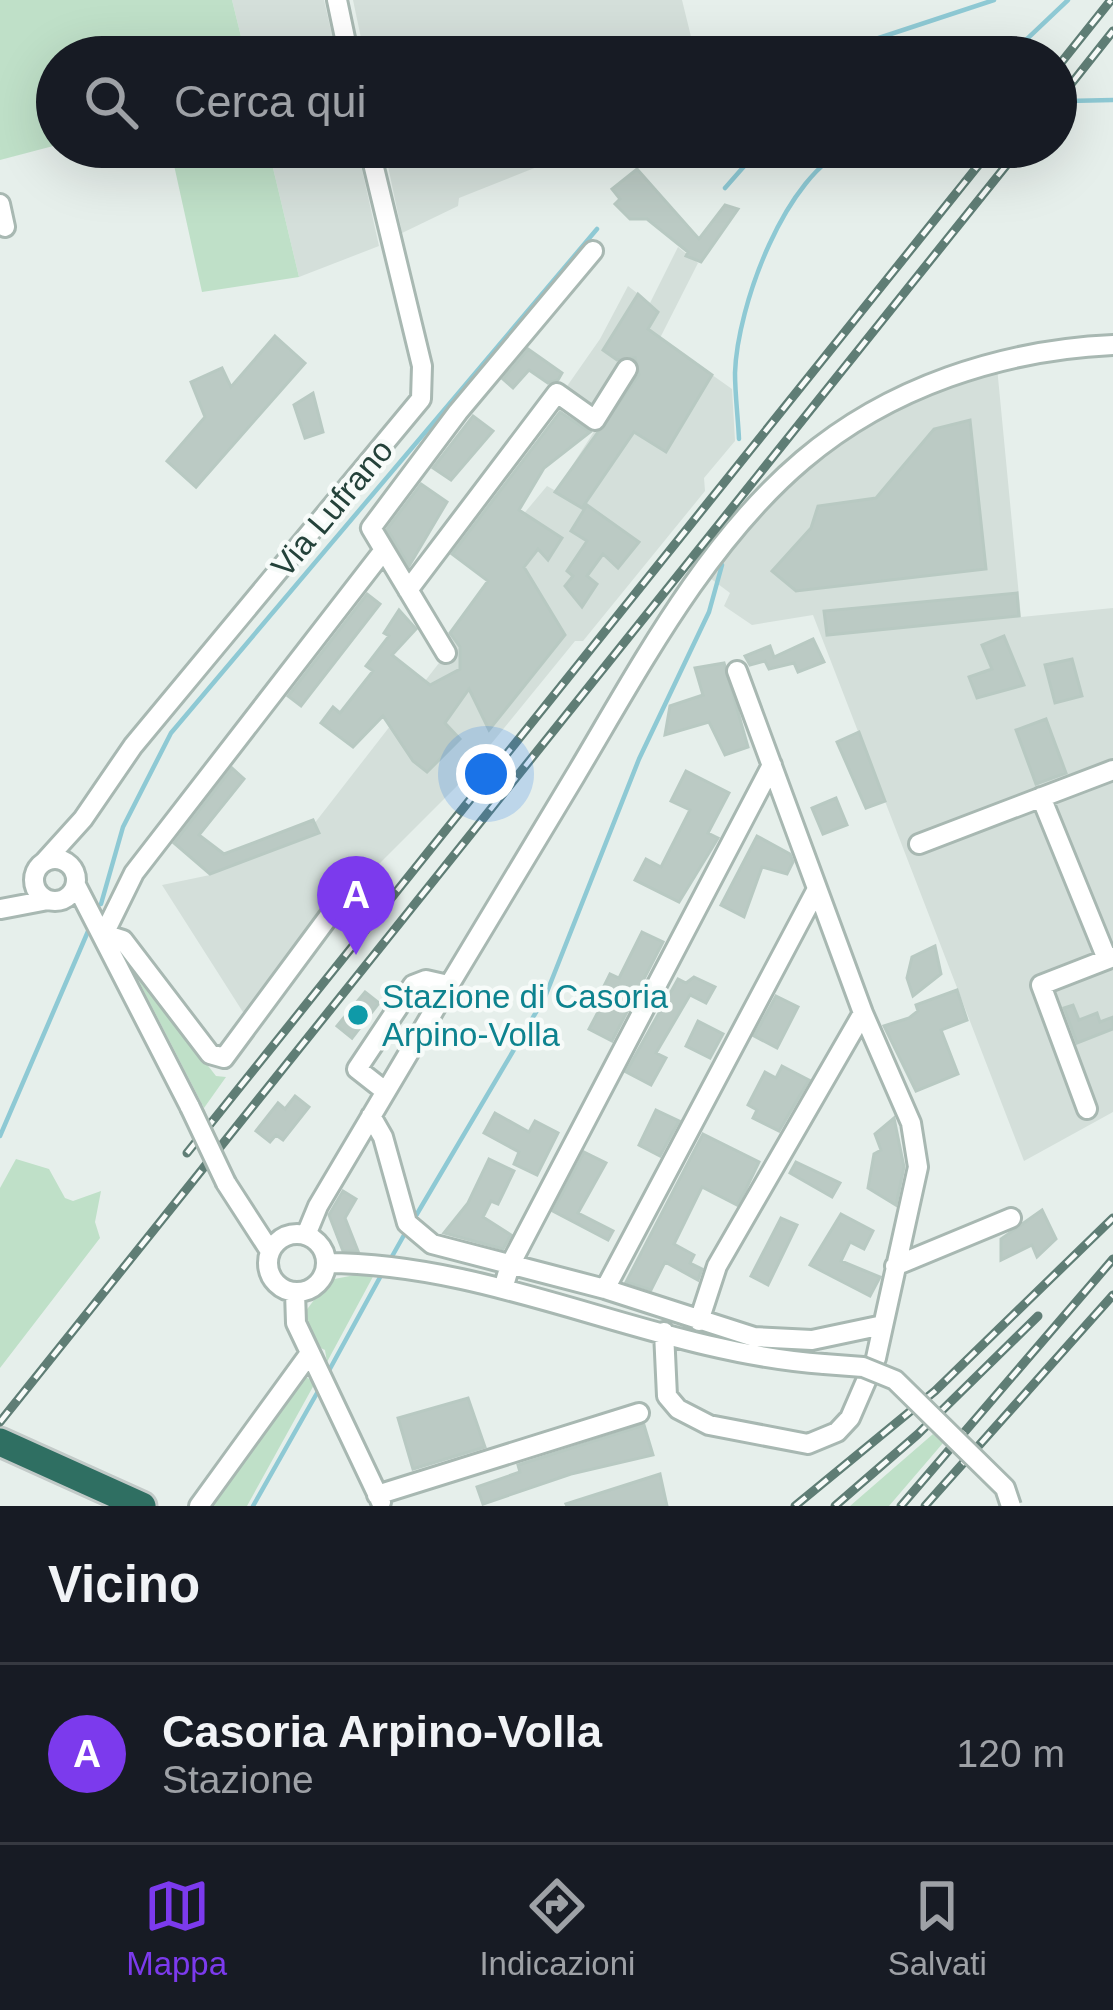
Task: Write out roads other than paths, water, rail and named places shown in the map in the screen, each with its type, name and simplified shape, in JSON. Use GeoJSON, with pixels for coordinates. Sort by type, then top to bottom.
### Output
{"type":"FeatureCollection","features":[{"type":"Feature","properties":{"kind":"highway"},"geometry":{"type":"LineString","coordinates":[[0,1442],[142,1506]]}},
{"type":"Feature","properties":{"kind":"highway"},"geometry":{"type":"LineString","coordinates":[[0,1462],[102,1506]]}},
{"type":"Feature","properties":{"kind":"street"},"geometry":{"type":"LineString","coordinates":[[337,0],[345,36]]}},
{"type":"Feature","properties":{"kind":"street","name":"Via Lufrano"},"geometry":{"type":"LineString","coordinates":[[1,910],[83,819],[133,746],[421,399],[422,366],[374,168]]}},
{"type":"Feature","properties":{"kind":"street"},"geometry":{"type":"LineString","coordinates":[[0,204],[5,227]]}},
{"type":"Feature","properties":{"kind":"street"},"geometry":{"type":"LineString","coordinates":[[446,653],[371,528],[458,412],[593,251]]}},
{"type":"Feature","properties":{"kind":"street"},"geometry":{"type":"LineString","coordinates":[[306,1235],[385,1091],[635,676],[702,576],[769,492],[850,425],[932,384],[1034,352],[1113,345]]}},
{"type":"Feature","properties":{"kind":"street"},"geometry":{"type":"LineString","coordinates":[[408,590],[556,393],[595,420],[627,370]]}},
{"type":"Feature","properties":{"kind":"street"},"geometry":{"type":"LineString","coordinates":[[104,934],[134,873],[384,550]]}},
{"type":"Feature","properties":{"kind":"street"},"geometry":{"type":"LineString","coordinates":[[664,1332],[662,1380],[678,1409],[709,1425],[808,1444],[837,1432],[850,1418],[876,1358],[919,1149],[862,1013],[737,671]]}},
{"type":"Feature","properties":{"kind":"street"},"geometry":{"type":"LineString","coordinates":[[503,1289],[510,1265],[772,765]]}},
{"type":"Feature","properties":{"kind":"street"},"geometry":{"type":"LineString","coordinates":[[919,844],[1113,770]]}},
{"type":"Feature","properties":{"kind":"street"},"geometry":{"type":"LineString","coordinates":[[1041,797],[1110,958],[1041,985],[1088,1108]]}},
{"type":"Feature","properties":{"kind":"street","name":"Via Lufrano"},"geometry":{"type":"LineString","coordinates":[[1,910],[65,890],[83,819]]}},
{"type":"Feature","properties":{"kind":"street"},"geometry":{"type":"LineString","coordinates":[[65,890],[64,860],[39,869],[37,891],[65,890],[104,934],[226,1183],[270,1251],[272,1278],[295,1292]]}},
{"type":"Feature","properties":{"kind":"street"},"geometry":{"type":"LineString","coordinates":[[104,934],[123,940],[210,1054],[224,1058],[349,889]]}},
{"type":"Feature","properties":{"kind":"street"},"geometry":{"type":"LineString","coordinates":[[605,1289],[817,889]]}},
{"type":"Feature","properties":{"kind":"street"},"geometry":{"type":"LineString","coordinates":[[385,1091],[357,1069],[412,985],[426,980],[448,986]]}},
{"type":"Feature","properties":{"kind":"street"},"geometry":{"type":"LineString","coordinates":[[699,1321],[718,1266],[862,1013]]}},
{"type":"Feature","properties":{"kind":"street"},"geometry":{"type":"LineString","coordinates":[[371,1116],[383,1137],[410,1228],[432,1244],[787,1342],[883,1324]]}},
{"type":"Feature","properties":{"kind":"street"},"geometry":{"type":"LineString","coordinates":[[895,1266],[1011,1218]]}},
{"type":"Feature","properties":{"kind":"street"},"geometry":{"type":"LineString","coordinates":[[270,1251],[289,1234],[306,1235],[321,1246],[326,1263],[320,1281],[295,1292]]}},
{"type":"Feature","properties":{"kind":"street"},"geometry":{"type":"LineString","coordinates":[[326,1263],[400,1265],[756,1356],[863,1366],[895,1380],[1005,1488],[1011,1506]]}},
{"type":"Feature","properties":{"kind":"street"},"geometry":{"type":"LineString","coordinates":[[295,1292],[296,1323],[380,1500],[639,1413]]}},
{"type":"Feature","properties":{"kind":"street"},"geometry":{"type":"LineString","coordinates":[[199,1506],[310,1353]]}},
{"type":"Feature","properties":{"kind":"waterway"},"geometry":{"type":"LineString","coordinates":[[885,36],[994,0]]}},
{"type":"Feature","properties":{"kind":"waterway"},"geometry":{"type":"LineString","coordinates":[[1030,36],[1068,0]]}},
{"type":"Feature","properties":{"kind":"waterway"},"geometry":{"type":"LineString","coordinates":[[1077,101],[1113,100]]}},
{"type":"Feature","properties":{"kind":"waterway"},"geometry":{"type":"LineString","coordinates":[[725,188],[743,168]]}},
{"type":"Feature","properties":{"kind":"waterway"},"geometry":{"type":"LineString","coordinates":[[739,439],[735,373],[755,279],[786,213],[820,168]]}},
{"type":"Feature","properties":{"kind":"waterway"},"geometry":{"type":"LineString","coordinates":[[101,904],[123,827],[171,733],[597,229]]}},
{"type":"Feature","properties":{"kind":"waterway"},"geometry":{"type":"LineString","coordinates":[[414,1219],[545,997],[639,759],[709,612],[722,565]]}},
{"type":"Feature","properties":{"kind":"waterway"},"geometry":{"type":"LineString","coordinates":[[0,1136],[89,929]]}},
{"type":"Feature","properties":{"kind":"waterway"},"geometry":{"type":"LineString","coordinates":[[390,1260],[408,1228]]}},
{"type":"Feature","properties":{"kind":"waterway"},"geometry":{"type":"LineString","coordinates":[[326,1376],[384,1270]]}},
{"type":"Feature","properties":{"kind":"waterway"},"geometry":{"type":"LineString","coordinates":[[253,1506],[321,1386]]}},
{"type":"Feature","properties":{"kind":"railway"},"geometry":{"type":"LineString","coordinates":[[1077,43],[1111,0]]}},
{"type":"Feature","properties":{"kind":"railway"},"geometry":{"type":"LineString","coordinates":[[1077,76],[1113,31]]}},
{"type":"Feature","properties":{"kind":"railway"},"geometry":{"type":"LineString","coordinates":[[187,1153],[976,168]]}},
{"type":"Feature","properties":{"kind":"railway"},"geometry":{"type":"LineString","coordinates":[[0,1422],[1004,168]]}},
{"type":"Feature","properties":{"kind":"railway"},"geometry":{"type":"LineString","coordinates":[[795,1506],[935,1391],[1113,1218]]}},
{"type":"Feature","properties":{"kind":"railway"},"geometry":{"type":"LineString","coordinates":[[901,1506],[1113,1259]]}},
{"type":"Feature","properties":{"kind":"railway"},"geometry":{"type":"LineString","coordinates":[[925,1506],[1113,1295]]}},
{"type":"Feature","properties":{"kind":"railway"},"geometry":{"type":"LineString","coordinates":[[835,1506],[918,1434],[1038,1316]]}},
{"type":"Feature","properties":{"kind":"place","name":"Casoria Arpino-Volla"},"geometry":{"type":"Point","coordinates":[356,955]}},
{"type":"Feature","properties":{"kind":"place","name":"Stazione di Casoria Arpino-Volla"},"geometry":{"type":"Point","coordinates":[358,1015]}}]}
